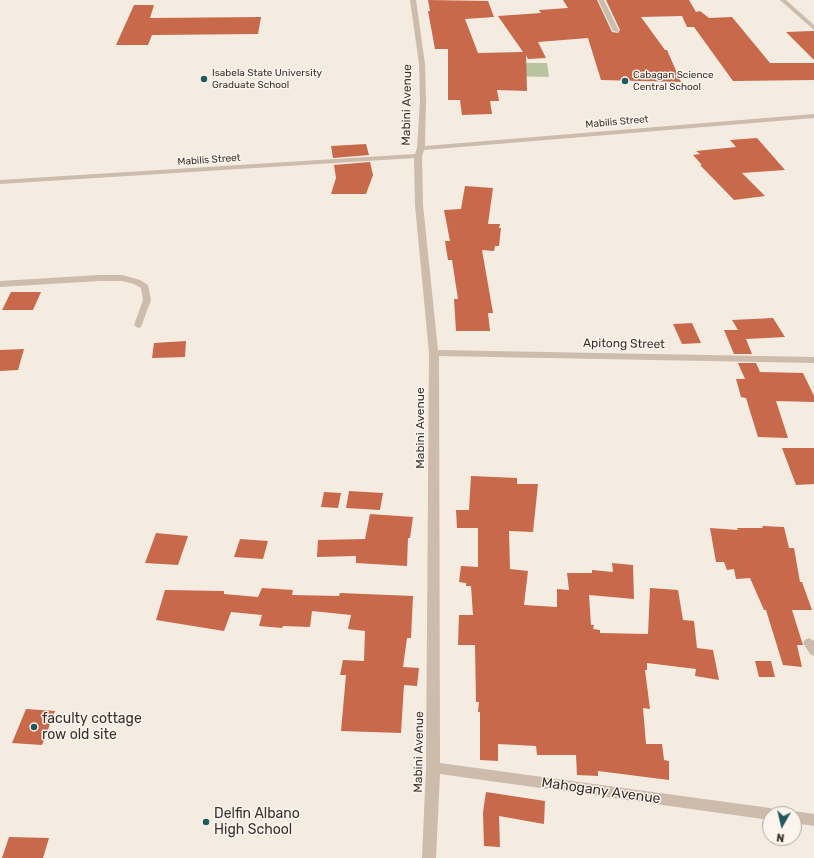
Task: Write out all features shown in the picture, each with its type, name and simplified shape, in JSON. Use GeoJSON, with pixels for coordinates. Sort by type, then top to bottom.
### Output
{"type":"FeatureCollection","features":[{"type":"Feature","properties":{"kind":"street","name":"Mabini Avenue"},"geometry":{"type":"LineString","coordinates":[[413,0],[422,64],[419,206],[434,353],[433,768],[429,858]]}},
{"type":"Feature","properties":{"kind":"street"},"geometry":{"type":"LineString","coordinates":[[601,0],[616,31]]}},
{"type":"Feature","properties":{"kind":"street"},"geometry":{"type":"LineString","coordinates":[[783,0],[814,28]]}},
{"type":"Feature","properties":{"kind":"street","name":"Mabilis Street"},"geometry":{"type":"LineString","coordinates":[[0,182],[420,152],[814,116]]}},
{"type":"Feature","properties":{"kind":"street"},"geometry":{"type":"LineString","coordinates":[[0,284],[99,278],[122,278],[137,282],[145,287],[147,300],[138,325]]}},
{"type":"Feature","properties":{"kind":"street","name":"Apitong Street"},"geometry":{"type":"LineString","coordinates":[[434,353],[814,360]]}},
{"type":"Feature","properties":{"kind":"street","name":"Mahogany Avenue"},"geometry":{"type":"LineString","coordinates":[[433,768],[762,813]]}},
{"type":"Feature","properties":{"kind":"street"},"geometry":{"type":"LineString","coordinates":[[802,818],[814,820]]}},
{"type":"Feature","properties":{"kind":"green space"},"geometry":{"type":"Polygon","coordinates":[[[501,63],[547,63],[549,77],[502,76],[501,63]]]}},
{"type":"Feature","properties":{"kind":"building"},"geometry":{"type":"Polygon","coordinates":[[[428,0],[488,1],[494,17],[465,19],[478,53],[523,52],[498,16],[541,13],[539,10],[568,8],[563,0],[597,0],[612,32],[618,33],[620,30],[606,0],[689,0],[696,12],[700,11],[709,18],[732,17],[770,63],[814,63],[814,80],[733,81],[694,27],[687,27],[682,16],[641,17],[665,50],[667,50],[681,82],[601,80],[588,38],[538,42],[546,58],[528,59],[526,55],[527,91],[497,90],[499,101],[490,101],[492,114],[462,115],[460,100],[448,100],[448,49],[435,49],[428,11],[430,11],[428,0]]]}},
{"type":"Feature","properties":{"kind":"building"},"geometry":{"type":"Polygon","coordinates":[[[134,5],[154,5],[150,18],[261,17],[258,34],[152,35],[148,45],[116,45],[134,5]]]}},
{"type":"Feature","properties":{"kind":"building"},"geometry":{"type":"Polygon","coordinates":[[[814,31],[814,60],[786,32],[814,31]]]}},
{"type":"Feature","properties":{"kind":"building"},"geometry":{"type":"Polygon","coordinates":[[[757,138],[785,170],[742,173],[765,196],[734,200],[700,165],[702,165],[693,155],[700,154],[696,151],[736,147],[730,140],[757,138]]]}},
{"type":"Feature","properties":{"kind":"building"},"geometry":{"type":"Polygon","coordinates":[[[366,144],[369,155],[333,158],[331,146],[366,144]]]}},
{"type":"Feature","properties":{"kind":"building"},"geometry":{"type":"Polygon","coordinates":[[[370,162],[373,175],[366,194],[331,194],[336,178],[334,165],[370,162]]]}},
{"type":"Feature","properties":{"kind":"building"},"geometry":{"type":"Polygon","coordinates":[[[465,186],[493,188],[488,224],[500,224],[499,228],[501,228],[499,246],[495,246],[494,251],[482,250],[493,313],[488,313],[490,331],[456,331],[454,299],[458,299],[452,260],[448,260],[445,241],[450,241],[444,210],[461,209],[465,186]]]}},
{"type":"Feature","properties":{"kind":"building"},"geometry":{"type":"Polygon","coordinates":[[[11,292],[41,292],[33,310],[2,310],[11,292]]]}},
{"type":"Feature","properties":{"kind":"building"},"geometry":{"type":"Polygon","coordinates":[[[773,318],[785,337],[746,339],[752,354],[734,354],[724,330],[738,330],[732,320],[773,318]]]}},
{"type":"Feature","properties":{"kind":"building"},"geometry":{"type":"Polygon","coordinates":[[[692,323],[701,343],[682,344],[673,324],[692,323]]]}},
{"type":"Feature","properties":{"kind":"building"},"geometry":{"type":"Polygon","coordinates":[[[186,341],[185,357],[152,358],[154,343],[186,341]]]}},
{"type":"Feature","properties":{"kind":"building"},"geometry":{"type":"Polygon","coordinates":[[[24,349],[18,370],[0,371],[0,350],[24,349]]]}},
{"type":"Feature","properties":{"kind":"building"},"geometry":{"type":"Polygon","coordinates":[[[738,363],[756,363],[760,372],[803,373],[814,396],[814,402],[776,401],[788,438],[758,437],[746,398],[741,397],[736,379],[745,379],[738,363]]]}},
{"type":"Feature","properties":{"kind":"building"},"geometry":{"type":"Polygon","coordinates":[[[782,448],[814,448],[814,484],[796,485],[782,448]]]}},
{"type":"Feature","properties":{"kind":"building"},"geometry":{"type":"Polygon","coordinates":[[[471,476],[517,478],[517,484],[538,484],[533,532],[509,531],[510,569],[528,571],[524,605],[557,607],[557,589],[569,590],[567,573],[592,573],[592,570],[613,572],[612,563],[633,565],[634,599],[589,595],[591,625],[594,625],[593,629],[600,630],[600,633],[648,634],[650,588],[678,590],[683,620],[694,621],[697,648],[713,650],[719,680],[695,676],[696,669],[647,663],[647,670],[645,670],[650,709],[643,708],[646,744],[662,744],[664,760],[669,761],[669,780],[598,771],[598,776],[577,775],[576,755],[537,755],[536,746],[498,744],[498,761],[480,760],[480,712],[478,712],[479,702],[476,702],[475,645],[458,645],[459,615],[473,615],[471,586],[466,586],[466,583],[459,582],[461,566],[478,567],[478,528],[457,528],[456,510],[469,510],[471,476]]]}},
{"type":"Feature","properties":{"kind":"building"},"geometry":{"type":"Polygon","coordinates":[[[349,491],[383,493],[380,510],[346,508],[349,491]]]}},
{"type":"Feature","properties":{"kind":"building"},"geometry":{"type":"Polygon","coordinates":[[[324,492],[341,493],[338,508],[321,507],[324,492]]]}},
{"type":"Feature","properties":{"kind":"building"},"geometry":{"type":"Polygon","coordinates":[[[370,514],[413,517],[410,538],[408,538],[407,566],[356,563],[356,556],[317,557],[318,540],[365,539],[370,514]]]}},
{"type":"Feature","properties":{"kind":"building"},"geometry":{"type":"Polygon","coordinates":[[[762,526],[784,527],[789,548],[794,548],[800,582],[802,582],[812,610],[792,610],[803,645],[797,645],[802,667],[783,665],[766,610],[764,610],[750,578],[736,579],[734,569],[727,570],[724,562],[716,562],[710,528],[738,530],[737,528],[763,528],[762,526]]]}},
{"type":"Feature","properties":{"kind":"building"},"geometry":{"type":"Polygon","coordinates":[[[156,533],[188,536],[178,565],[145,563],[156,533]]]}},
{"type":"Feature","properties":{"kind":"building"},"geometry":{"type":"Polygon","coordinates":[[[240,539],[268,541],[263,559],[234,557],[240,539]]]}},
{"type":"Feature","properties":{"kind":"building"},"geometry":{"type":"Polygon","coordinates":[[[262,588],[293,590],[292,595],[339,596],[340,593],[413,596],[411,638],[407,638],[403,667],[419,668],[417,686],[404,685],[401,733],[341,731],[346,675],[340,675],[343,660],[364,661],[365,631],[348,629],[351,615],[312,611],[310,627],[283,626],[282,628],[259,626],[262,615],[231,612],[224,631],[156,620],[165,590],[224,591],[224,594],[258,597],[262,588]]]}},
{"type":"Feature","properties":{"kind":"building"},"geometry":{"type":"Polygon","coordinates":[[[755,661],[771,661],[775,677],[759,677],[755,661]]]}},
{"type":"Feature","properties":{"kind":"building","name":"faculty cottage row old site"},"geometry":{"type":"Polygon","coordinates":[[[26,709],[55,711],[42,745],[12,743],[26,709]]]}},
{"type":"Feature","properties":{"kind":"building"},"geometry":{"type":"Polygon","coordinates":[[[486,792],[545,801],[544,824],[499,816],[500,847],[484,846],[483,812],[486,792]]]}},
{"type":"Feature","properties":{"kind":"building"},"geometry":{"type":"Polygon","coordinates":[[[9,837],[49,838],[43,858],[2,858],[9,837]]]}},
{"type":"Feature","properties":{"kind":"place","name":"Isabela State University Graduate School"},"geometry":{"type":"Point","coordinates":[204,79]}},
{"type":"Feature","properties":{"kind":"place","name":"Cabagan Science Central School"},"geometry":{"type":"Point","coordinates":[625,81]}},
{"type":"Feature","properties":{"kind":"place","name":"faculty cottage row old site"},"geometry":{"type":"Point","coordinates":[34,727]}},
{"type":"Feature","properties":{"kind":"place","name":"Delfin Albano High School"},"geometry":{"type":"Point","coordinates":[206,822]}}]}
